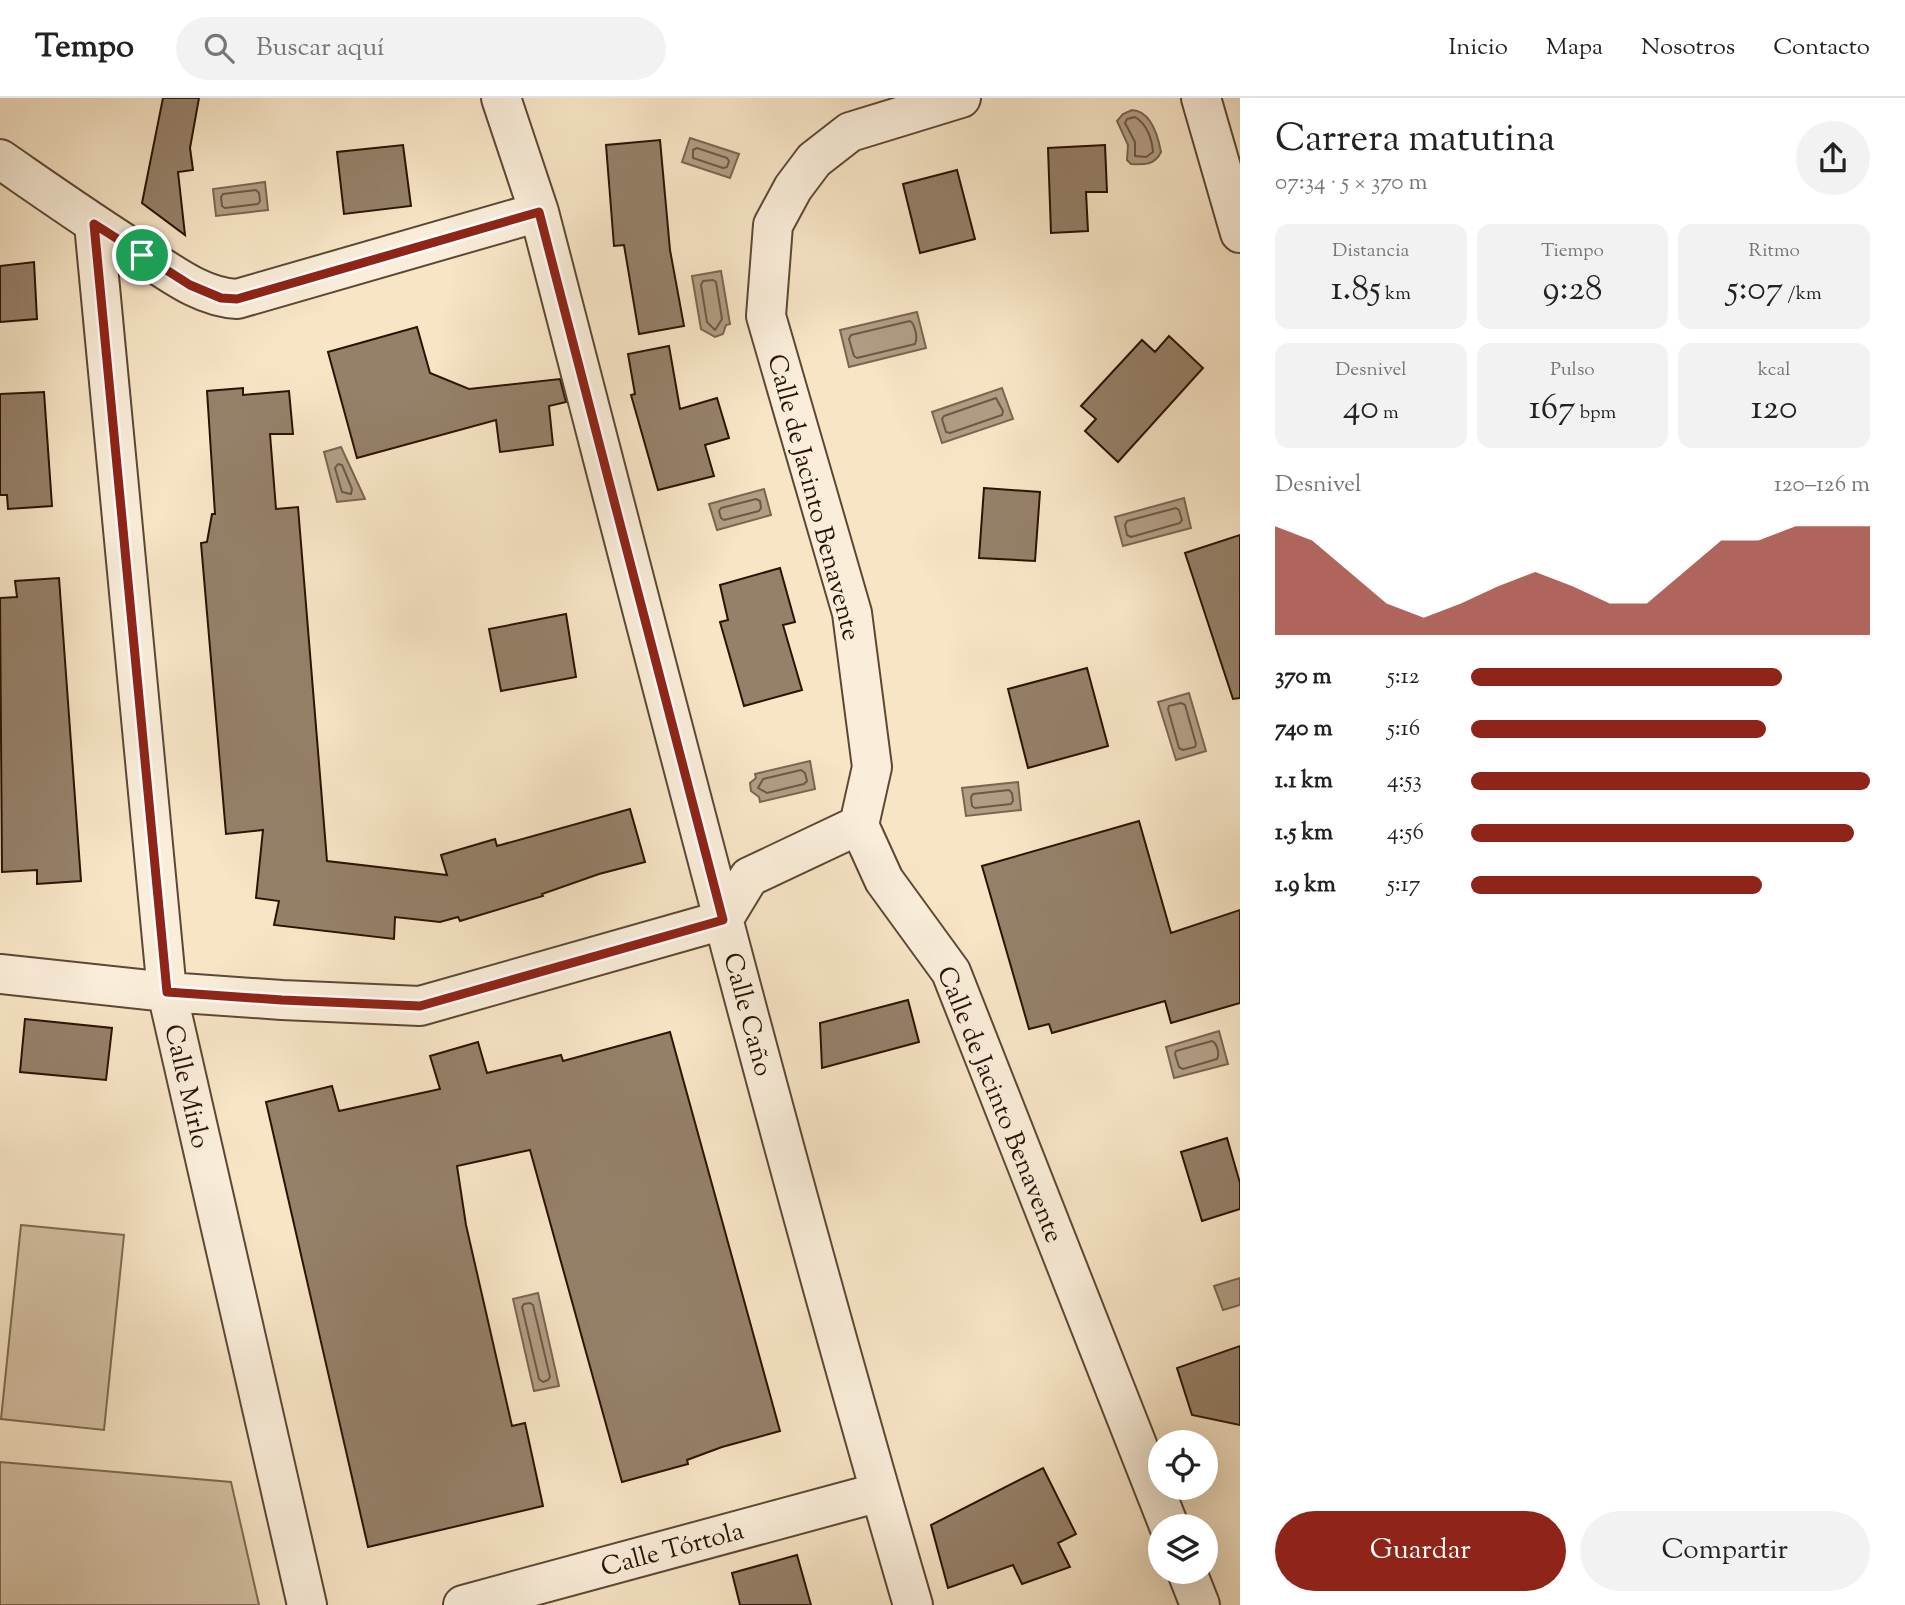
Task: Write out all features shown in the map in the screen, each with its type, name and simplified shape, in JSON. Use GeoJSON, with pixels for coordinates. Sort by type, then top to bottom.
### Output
{"type":"FeatureCollection","features":[{"type":"Feature","properties":{"kind":"street","name":"Calle Caño"},"geometry":{"type":"LineString","coordinates":[[501,98],[539,212],[723,920],[913,1605]]}},
{"type":"Feature","properties":{"kind":"street","name":"Calle de Jacinto Benavente"},"geometry":{"type":"LineString","coordinates":[[961,98],[850,132],[814,160],[793,188],[773,225],[766,316],[852,613],[872,767],[859,825],[884,880],[951,972],[1164,1514]]}},
{"type":"Feature","properties":{"kind":"street"},"geometry":{"type":"LineString","coordinates":[[1201,98],[1240,233]]}},
{"type":"Feature","properties":{"kind":"street"},"geometry":{"type":"LineString","coordinates":[[0,159],[94,224],[190,285],[221,298],[237,299],[539,212]]}},
{"type":"Feature","properties":{"kind":"street","name":"Calle Mirlo"},"geometry":{"type":"LineString","coordinates":[[94,224],[167,992],[307,1605]]}},
{"type":"Feature","properties":{"kind":"street"},"geometry":{"type":"LineString","coordinates":[[0,974],[167,992],[420,1006],[723,920],[749,877],[859,825]]}},
{"type":"Feature","properties":{"kind":"street","name":"Calle Tórtola"},"geometry":{"type":"LineString","coordinates":[[463,1605],[880,1492]]}},
{"type":"Feature","properties":{"kind":"street"},"geometry":{"type":"LineString","coordinates":[[1192,1584],[1200,1605]]}},
{"type":"Feature","properties":{"kind":"shaded area"},"geometry":{"type":"Polygon","coordinates":[[[21,1225],[124,1235],[104,1430],[1,1419],[21,1225]]]}},
{"type":"Feature","properties":{"kind":"shaded area"},"geometry":{"type":"Polygon","coordinates":[[[0,1462],[231,1482],[259,1605],[0,1605],[0,1462]]]}},
{"type":"Feature","properties":{"kind":"water"},"geometry":{"type":"Polygon","coordinates":[[[1132,110],[1139,111],[1149,120],[1158,139],[1161,152],[1156,160],[1149,163],[1131,164],[1127,160],[1128,145],[1117,121],[1132,110]]]}},
{"type":"Feature","properties":{"kind":"water"},"geometry":{"type":"Polygon","coordinates":[[[690,138],[739,154],[730,178],[682,162],[690,138]]]}},
{"type":"Feature","properties":{"kind":"water"},"geometry":{"type":"Polygon","coordinates":[[[265,182],[268,210],[216,216],[213,189],[265,182]]]}},
{"type":"Feature","properties":{"kind":"water"},"geometry":{"type":"Polygon","coordinates":[[[721,271],[730,324],[726,325],[723,334],[715,337],[701,329],[692,276],[721,271]]]}},
{"type":"Feature","properties":{"kind":"water"},"geometry":{"type":"Polygon","coordinates":[[[917,312],[926,348],[849,367],[840,330],[917,312]]]}},
{"type":"Feature","properties":{"kind":"water"},"geometry":{"type":"Polygon","coordinates":[[[1002,388],[1013,419],[942,443],[932,412],[1002,388]]]}},
{"type":"Feature","properties":{"kind":"water"},"geometry":{"type":"Polygon","coordinates":[[[341,447],[365,499],[337,502],[324,452],[341,447]]]}},
{"type":"Feature","properties":{"kind":"water"},"geometry":{"type":"Polygon","coordinates":[[[764,489],[771,515],[717,530],[709,504],[764,489]]]}},
{"type":"Feature","properties":{"kind":"water"},"geometry":{"type":"Polygon","coordinates":[[[1184,498],[1191,528],[1123,546],[1115,517],[1184,498]]]}},
{"type":"Feature","properties":{"kind":"water"},"geometry":{"type":"Polygon","coordinates":[[[1189,693],[1206,751],[1176,760],[1158,702],[1189,693]]]}},
{"type":"Feature","properties":{"kind":"water"},"geometry":{"type":"Polygon","coordinates":[[[810,761],[815,789],[760,802],[759,797],[751,791],[750,783],[756,778],[755,774],[810,761]]]}},
{"type":"Feature","properties":{"kind":"water"},"geometry":{"type":"Polygon","coordinates":[[[1018,782],[1021,810],[966,816],[962,788],[1018,782]]]}},
{"type":"Feature","properties":{"kind":"water"},"geometry":{"type":"Polygon","coordinates":[[[1219,1031],[1228,1064],[1174,1078],[1166,1047],[1219,1031]]]}},
{"type":"Feature","properties":{"kind":"water"},"geometry":{"type":"Polygon","coordinates":[[[1240,1278],[1240,1305],[1223,1310],[1214,1286],[1240,1278]]]}},
{"type":"Feature","properties":{"kind":"water"},"geometry":{"type":"Polygon","coordinates":[[[538,1293],[559,1386],[534,1391],[513,1299],[538,1293]]]}},
{"type":"Feature","properties":{"kind":"building"},"geometry":{"type":"Polygon","coordinates":[[[163,98],[199,98],[190,148],[193,170],[178,172],[185,235],[142,203],[163,98]]]}},
{"type":"Feature","properties":{"kind":"building"},"geometry":{"type":"Polygon","coordinates":[[[660,140],[670,250],[684,326],[639,334],[624,245],[614,246],[606,145],[660,140]]]}},
{"type":"Feature","properties":{"kind":"building"},"geometry":{"type":"Polygon","coordinates":[[[403,145],[411,206],[344,214],[337,152],[403,145]]]}},
{"type":"Feature","properties":{"kind":"building"},"geometry":{"type":"Polygon","coordinates":[[[1105,145],[1107,192],[1086,192],[1088,231],[1051,233],[1048,148],[1105,145]]]}},
{"type":"Feature","properties":{"kind":"building"},"geometry":{"type":"Polygon","coordinates":[[[957,170],[975,239],[920,253],[903,184],[957,170]]]}},
{"type":"Feature","properties":{"kind":"building"},"geometry":{"type":"Polygon","coordinates":[[[34,262],[37,319],[0,322],[0,266],[34,262]]]}},
{"type":"Feature","properties":{"kind":"building"},"geometry":{"type":"Polygon","coordinates":[[[417,327],[430,373],[469,389],[560,379],[566,402],[549,406],[553,445],[500,452],[496,420],[357,458],[328,352],[417,327]]]}},
{"type":"Feature","properties":{"kind":"building"},"geometry":{"type":"Polygon","coordinates":[[[1169,336],[1203,368],[1118,462],[1085,431],[1096,419],[1081,406],[1142,340],[1155,352],[1169,336]]]}},
{"type":"Feature","properties":{"kind":"building"},"geometry":{"type":"Polygon","coordinates":[[[669,346],[680,409],[717,398],[729,438],[705,445],[714,476],[658,490],[631,395],[635,394],[628,354],[669,346]]]}},
{"type":"Feature","properties":{"kind":"building"},"geometry":{"type":"Polygon","coordinates":[[[243,388],[243,395],[289,391],[293,434],[270,434],[276,509],[298,507],[327,861],[447,875],[441,855],[495,839],[497,846],[630,809],[645,862],[599,874],[542,894],[543,896],[460,921],[458,917],[440,922],[395,917],[394,939],[274,925],[279,901],[256,898],[263,830],[226,834],[201,543],[207,542],[212,514],[215,514],[207,391],[243,388]]]}},
{"type":"Feature","properties":{"kind":"building"},"geometry":{"type":"Polygon","coordinates":[[[44,392],[52,506],[8,509],[7,495],[0,495],[0,394],[44,392]]]}},
{"type":"Feature","properties":{"kind":"building"},"geometry":{"type":"Polygon","coordinates":[[[984,488],[1040,492],[1035,561],[979,558],[984,488]]]}},
{"type":"Feature","properties":{"kind":"building"},"geometry":{"type":"Polygon","coordinates":[[[1240,535],[1240,698],[1233,699],[1185,553],[1240,535]]]}},
{"type":"Feature","properties":{"kind":"building"},"geometry":{"type":"Polygon","coordinates":[[[780,568],[795,622],[783,625],[802,690],[744,706],[720,622],[728,620],[720,585],[780,568]]]}},
{"type":"Feature","properties":{"kind":"building"},"geometry":{"type":"Polygon","coordinates":[[[59,578],[81,881],[37,884],[37,870],[2,872],[0,598],[17,597],[15,581],[59,578]]]}},
{"type":"Feature","properties":{"kind":"building"},"geometry":{"type":"Polygon","coordinates":[[[566,614],[576,677],[501,691],[489,629],[566,614]]]}},
{"type":"Feature","properties":{"kind":"building"},"geometry":{"type":"Polygon","coordinates":[[[1087,668],[1108,746],[1028,768],[1008,689],[1087,668]]]}},
{"type":"Feature","properties":{"kind":"building"},"geometry":{"type":"Polygon","coordinates":[[[1139,821],[1171,933],[1240,910],[1240,1003],[1171,1023],[1165,1001],[1052,1033],[1049,1024],[1029,1029],[982,866],[1139,821]]]}},
{"type":"Feature","properties":{"kind":"building"},"geometry":{"type":"Polygon","coordinates":[[[908,1000],[919,1042],[822,1068],[820,1023],[908,1000]]]}},
{"type":"Feature","properties":{"kind":"building"},"geometry":{"type":"Polygon","coordinates":[[[25,1019],[112,1028],[106,1080],[20,1072],[25,1019]]]}},
{"type":"Feature","properties":{"kind":"building"},"geometry":{"type":"Polygon","coordinates":[[[670,1032],[780,1431],[722,1447],[687,1460],[688,1464],[622,1482],[530,1150],[457,1166],[466,1225],[512,1426],[525,1423],[543,1506],[368,1547],[266,1102],[332,1086],[339,1111],[440,1089],[430,1056],[478,1042],[487,1073],[561,1055],[563,1061],[670,1032]]]}},
{"type":"Feature","properties":{"kind":"building"},"geometry":{"type":"Polygon","coordinates":[[[1227,1138],[1240,1183],[1240,1209],[1202,1221],[1181,1152],[1227,1138]]]}},
{"type":"Feature","properties":{"kind":"building"},"geometry":{"type":"Polygon","coordinates":[[[1240,1346],[1240,1425],[1192,1415],[1177,1368],[1240,1346]]]}},
{"type":"Feature","properties":{"kind":"building"},"geometry":{"type":"Polygon","coordinates":[[[1043,1468],[1076,1534],[1058,1543],[1070,1567],[1022,1584],[1013,1565],[948,1588],[931,1525],[1043,1468]]]}},
{"type":"Feature","properties":{"kind":"building"},"geometry":{"type":"Polygon","coordinates":[[[797,1555],[811,1605],[740,1605],[732,1573],[797,1555]]]}},
{"type":"Feature","properties":{"kind":"route"},"geometry":{"type":"LineString","coordinates":[[539,212],[723,920],[420,1006],[167,992],[94,224],[142,255],[206,293],[237,299],[539,212]]}}]}
